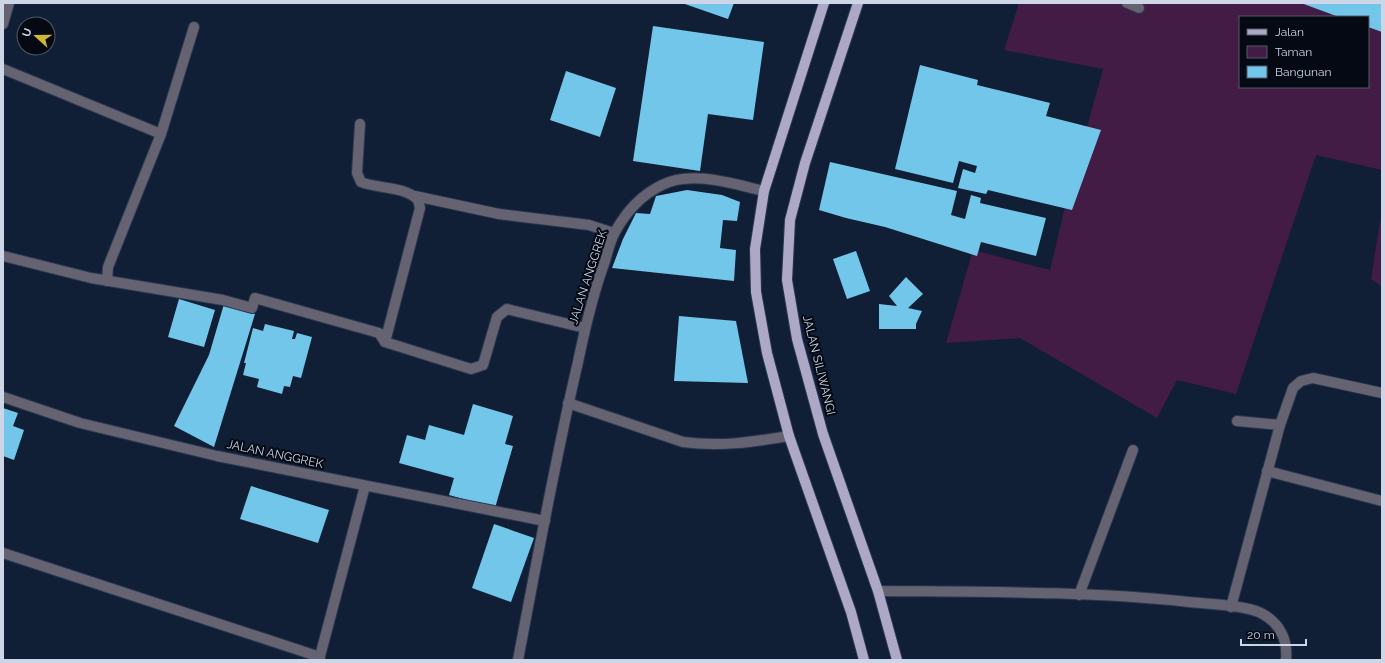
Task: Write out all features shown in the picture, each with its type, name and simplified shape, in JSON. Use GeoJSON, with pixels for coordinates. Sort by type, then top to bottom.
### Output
{"type":"FeatureCollection","features":[{"type":"Feature","properties":{"kind":"main road"},"geometry":{"type":"LineString","coordinates":[[824,3],[764,191],[755,249],[756,292],[767,353],[789,436],[851,612],[864,660]]}},
{"type":"Feature","properties":{"kind":"main road","name":"JALAN SILIWANGI"},"geometry":{"type":"LineString","coordinates":[[858,3],[805,163],[790,220],[787,280],[797,339],[822,434],[878,591],[897,660]]}},
{"type":"Feature","properties":{"kind":"street"},"geometry":{"type":"LineString","coordinates":[[3,24],[9,3]]}},
{"type":"Feature","properties":{"kind":"street"},"geometry":{"type":"LineString","coordinates":[[1127,3],[1139,8]]}},
{"type":"Feature","properties":{"kind":"street"},"geometry":{"type":"LineString","coordinates":[[106,281],[108,267],[161,134],[194,27]]}},
{"type":"Feature","properties":{"kind":"street"},"geometry":{"type":"LineString","coordinates":[[3,69],[161,134]]}},
{"type":"Feature","properties":{"kind":"street"},"geometry":{"type":"LineString","coordinates":[[360,124],[357,173],[361,182],[410,193],[415,196],[498,214],[590,225],[614,233]]}},
{"type":"Feature","properties":{"kind":"street","name":"JALAN ANGGREK"},"geometry":{"type":"LineString","coordinates":[[518,660],[568,403],[585,328],[600,273],[614,233],[627,212],[640,199],[663,184],[684,179],[708,180],[764,191]]}},
{"type":"Feature","properties":{"kind":"street"},"geometry":{"type":"LineString","coordinates":[[385,342],[420,208],[418,200],[415,196]]}},
{"type":"Feature","properties":{"kind":"street"},"geometry":{"type":"LineString","coordinates":[[3,256],[106,281],[223,300],[252,308],[255,298],[379,333],[385,342],[471,369],[483,365],[497,317],[507,309],[585,328]]}},
{"type":"Feature","properties":{"kind":"street"},"geometry":{"type":"LineString","coordinates":[[1231,607],[1280,425],[1293,388],[1307,379],[1313,378],[1382,393]]}},
{"type":"Feature","properties":{"kind":"street","name":"JALAN ANGGREK"},"geometry":{"type":"LineString","coordinates":[[3,397],[88,424],[217,456],[545,522]]}},
{"type":"Feature","properties":{"kind":"street"},"geometry":{"type":"LineString","coordinates":[[568,403],[683,442],[702,444],[748,443],[789,436]]}},
{"type":"Feature","properties":{"kind":"street"},"geometry":{"type":"LineString","coordinates":[[1237,421],[1280,425]]}},
{"type":"Feature","properties":{"kind":"street"},"geometry":{"type":"LineString","coordinates":[[1079,595],[1133,450]]}},
{"type":"Feature","properties":{"kind":"street"},"geometry":{"type":"LineString","coordinates":[[1267,471],[1382,501]]}},
{"type":"Feature","properties":{"kind":"street"},"geometry":{"type":"LineString","coordinates":[[3,553],[319,659],[365,486]]}},
{"type":"Feature","properties":{"kind":"street"},"geometry":{"type":"LineString","coordinates":[[878,591],[1079,595],[1174,601],[1231,607],[1260,613],[1275,622],[1284,636],[1287,647],[1286,660]]}},
{"type":"Feature","properties":{"kind":"green space"},"geometry":{"type":"Polygon","coordinates":[[[1019,3],[1303,3],[1345,16],[1239,16],[1239,88],[1369,88],[1369,23],[1382,27],[1382,170],[1316,155],[1236,394],[1177,380],[1157,418],[1020,338],[946,343],[973,250],[1050,270],[1066,203],[1103,69],[1004,50],[1019,3]]]}},
{"type":"Feature","properties":{"kind":"green space"},"geometry":{"type":"Polygon","coordinates":[[[1382,209],[1382,287],[1371,279],[1382,209]]]}},
{"type":"Feature","properties":{"kind":"building"},"geometry":{"type":"Polygon","coordinates":[[[682,3],[734,3],[728,19],[682,3]]]}},
{"type":"Feature","properties":{"kind":"building"},"geometry":{"type":"Polygon","coordinates":[[[1301,3],[1382,3],[1382,32],[1369,27],[1369,16],[1336,16],[1301,3]]]}},
{"type":"Feature","properties":{"kind":"building"},"geometry":{"type":"Polygon","coordinates":[[[653,26],[764,42],[753,120],[708,114],[700,171],[633,161],[653,26]]]}},
{"type":"Feature","properties":{"kind":"building"},"geometry":{"type":"Polygon","coordinates":[[[920,65],[978,80],[977,85],[1050,103],[1046,116],[1101,130],[1072,210],[988,190],[986,194],[958,188],[963,169],[975,173],[977,166],[959,161],[953,183],[895,169],[920,65]]]}},
{"type":"Feature","properties":{"kind":"building"},"geometry":{"type":"Polygon","coordinates":[[[566,71],[616,88],[600,137],[550,120],[566,71]]]}},
{"type":"Feature","properties":{"kind":"building"},"geometry":{"type":"Polygon","coordinates":[[[830,162],[957,191],[951,215],[965,219],[971,195],[981,198],[980,203],[1046,218],[1036,256],[981,242],[977,256],[885,227],[819,210],[830,162]]]}},
{"type":"Feature","properties":{"kind":"building"},"geometry":{"type":"Polygon","coordinates":[[[687,190],[722,195],[740,202],[737,221],[723,220],[720,248],[736,250],[734,281],[612,268],[623,239],[636,213],[650,214],[656,196],[687,190]]]}},
{"type":"Feature","properties":{"kind":"building"},"geometry":{"type":"Polygon","coordinates":[[[856,251],[870,291],[847,299],[833,259],[856,251]]]}},
{"type":"Feature","properties":{"kind":"building"},"geometry":{"type":"Polygon","coordinates":[[[906,277],[923,294],[908,308],[922,311],[916,324],[916,329],[879,329],[879,304],[897,306],[889,296],[906,277]]]}},
{"type":"Feature","properties":{"kind":"building"},"geometry":{"type":"Polygon","coordinates":[[[179,299],[215,310],[204,347],[168,337],[179,299]]]}},
{"type":"Feature","properties":{"kind":"building"},"geometry":{"type":"Polygon","coordinates":[[[224,304],[255,314],[214,447],[174,426],[209,355],[224,304]]]}},
{"type":"Feature","properties":{"kind":"building"},"geometry":{"type":"Polygon","coordinates":[[[679,316],[736,321],[748,383],[674,381],[679,316]]]}},
{"type":"Feature","properties":{"kind":"building"},"geometry":{"type":"Polygon","coordinates":[[[265,324],[294,331],[292,339],[295,339],[297,333],[312,337],[301,378],[293,376],[290,387],[284,386],[282,394],[257,387],[259,379],[243,375],[246,363],[244,363],[253,328],[263,331],[265,324]]]}},
{"type":"Feature","properties":{"kind":"building"},"geometry":{"type":"Polygon","coordinates":[[[473,404],[513,416],[505,444],[513,446],[495,508],[449,495],[454,478],[399,463],[407,435],[425,440],[429,425],[464,435],[473,404]]]}},
{"type":"Feature","properties":{"kind":"building"},"geometry":{"type":"Polygon","coordinates":[[[3,408],[18,413],[13,426],[24,430],[14,460],[3,456],[3,408]]]}},
{"type":"Feature","properties":{"kind":"building"},"geometry":{"type":"Polygon","coordinates":[[[251,486],[329,510],[318,543],[240,519],[251,486]]]}},
{"type":"Feature","properties":{"kind":"building"},"geometry":{"type":"Polygon","coordinates":[[[494,524],[534,538],[511,602],[472,588],[494,524]]]}}]}
